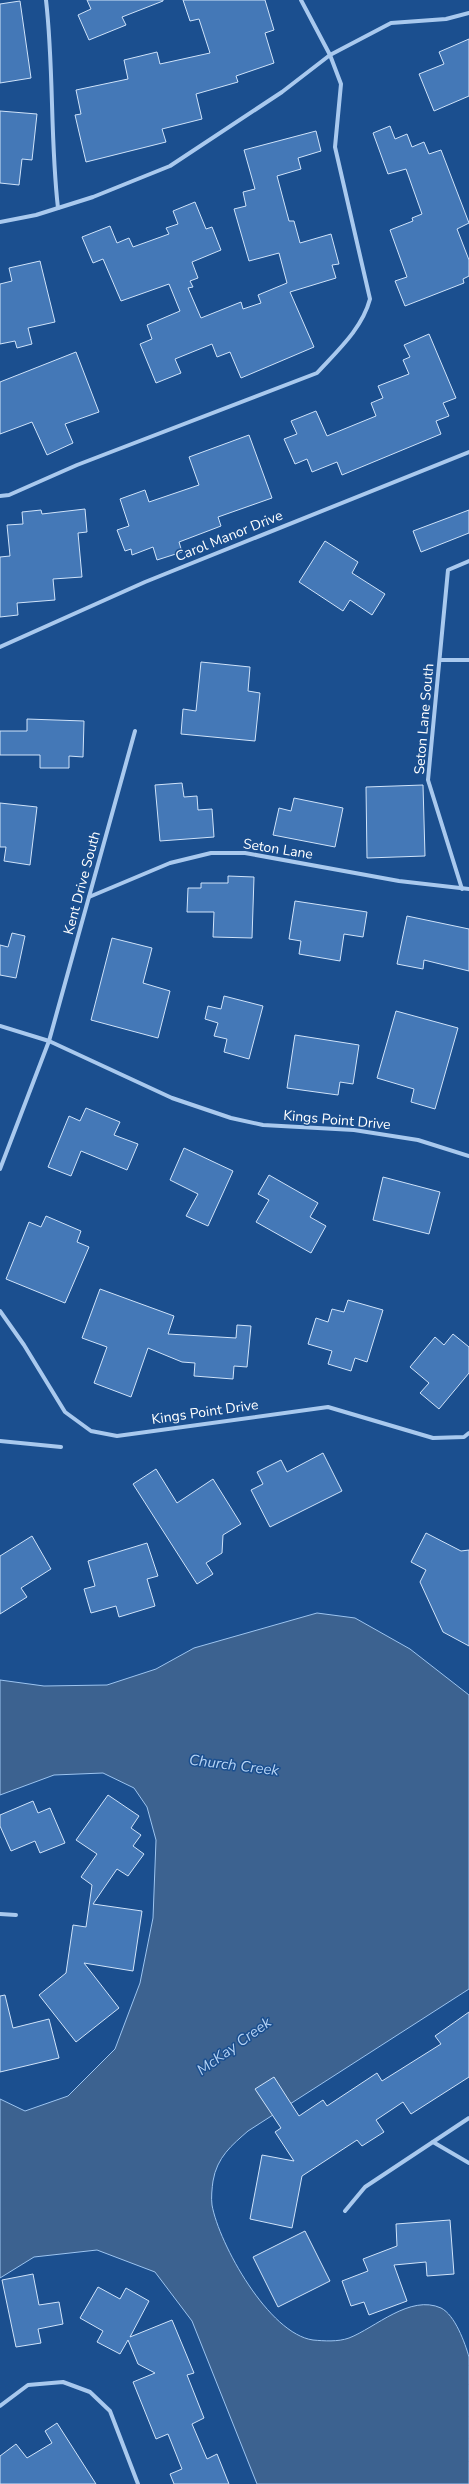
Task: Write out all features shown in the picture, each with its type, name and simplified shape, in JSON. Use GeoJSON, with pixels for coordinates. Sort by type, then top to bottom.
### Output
{"type":"FeatureCollection","features":[{"type":"Feature","properties":{"kind":"street"},"geometry":{"type":"LineString","coordinates":[[46,0],[51,45],[52,158],[58,208]]}},
{"type":"Feature","properties":{"kind":"street"},"geometry":{"type":"LineString","coordinates":[[0,496],[9,495],[77,465],[317,373],[346,342],[366,314],[370,300],[335,148],[341,84],[330,55],[302,0]]}},
{"type":"Feature","properties":{"kind":"street"},"geometry":{"type":"LineString","coordinates":[[0,222],[58,208],[93,197],[170,166],[282,92],[330,55],[391,23],[446,19],[469,13]]}},
{"type":"Feature","properties":{"kind":"street","name":"Carol Manor Drive"},"geometry":{"type":"LineString","coordinates":[[0,647],[145,582],[469,452]]}},
{"type":"Feature","properties":{"kind":"street","name":"Seton Lane South"},"geometry":{"type":"LineString","coordinates":[[462,889],[428,780],[448,570],[469,561]]}},
{"type":"Feature","properties":{"kind":"street"},"geometry":{"type":"LineString","coordinates":[[440,660],[469,660]]}},
{"type":"Feature","properties":{"kind":"street","name":"Kent Drive South"},"geometry":{"type":"LineString","coordinates":[[0,1169],[49,1041],[135,730]]}},
{"type":"Feature","properties":{"kind":"street","name":"Seton Lane"},"geometry":{"type":"LineString","coordinates":[[90,897],[170,863],[211,853],[244,853],[399,881],[469,889]]}},
{"type":"Feature","properties":{"kind":"street","name":"Kings Point Drive"},"geometry":{"type":"LineString","coordinates":[[0,1026],[49,1041],[172,1098],[231,1118],[263,1125],[354,1130],[418,1140],[469,1156]]}},
{"type":"Feature","properties":{"kind":"street","name":"Kings Point Drive"},"geometry":{"type":"LineString","coordinates":[[0,1311],[24,1344],[65,1412],[91,1430],[117,1436],[328,1407],[433,1438],[464,1437],[469,1433]]}},
{"type":"Feature","properties":{"kind":"street"},"geometry":{"type":"LineString","coordinates":[[0,1441],[61,1447]]}},
{"type":"Feature","properties":{"kind":"street"},"geometry":{"type":"LineString","coordinates":[[0,1914],[16,1915]]}},
{"type":"Feature","properties":{"kind":"street"},"geometry":{"type":"LineString","coordinates":[[345,2211],[365,2187],[469,2118]]}},
{"type":"Feature","properties":{"kind":"street"},"geometry":{"type":"LineString","coordinates":[[434,2142],[469,2163]]}},
{"type":"Feature","properties":{"kind":"street"},"geometry":{"type":"LineString","coordinates":[[0,2406],[28,2385],[62,2382],[90,2392],[110,2411],[138,2484]]}},
{"type":"Feature","properties":{"kind":"water"},"geometry":{"type":"Polygon","coordinates":[[[317,1613],[355,1618],[410,1649],[469,1695],[469,1989],[248,2131],[226,2152],[218,2165],[213,2181],[212,2205],[225,2242],[235,2263],[249,2285],[264,2305],[280,2322],[296,2334],[313,2340],[326,2341],[349,2338],[393,2314],[417,2305],[429,2305],[441,2308],[451,2317],[459,2330],[469,2357],[469,2484],[257,2484],[192,2321],[155,2272],[97,2250],[34,2257],[0,2278],[0,2099],[25,2111],[68,2096],[115,2049],[140,1983],[153,1918],[156,1840],[147,1807],[134,1788],[103,1773],[54,1775],[0,1795],[0,1680],[44,1686],[107,1685],[156,1669],[194,1648],[317,1613]]]}},
{"type":"Feature","properties":{"kind":"building"},"geometry":{"type":"Polygon","coordinates":[[[87,0],[163,1],[122,17],[126,25],[89,40],[78,15],[91,9],[87,0]]]}},
{"type":"Feature","properties":{"kind":"building"},"geometry":{"type":"Polygon","coordinates":[[[183,0],[265,0],[274,30],[265,33],[274,63],[236,76],[238,82],[196,94],[202,119],[162,129],[166,142],[86,162],[75,115],[81,114],[76,90],[128,79],[124,60],[157,52],[160,64],[210,53],[199,19],[190,21],[183,0]]]}},
{"type":"Feature","properties":{"kind":"building"},"geometry":{"type":"Polygon","coordinates":[[[20,1],[31,78],[0,83],[0,4],[20,1]]]}},
{"type":"Feature","properties":{"kind":"building"},"geometry":{"type":"Polygon","coordinates":[[[469,39],[469,96],[434,111],[419,74],[444,64],[439,52],[469,39]]]}},
{"type":"Feature","properties":{"kind":"building"},"geometry":{"type":"Polygon","coordinates":[[[0,111],[37,114],[32,160],[22,159],[19,185],[0,183],[0,111]]]}},
{"type":"Feature","properties":{"kind":"building"},"geometry":{"type":"Polygon","coordinates":[[[390,126],[395,139],[407,134],[412,147],[424,142],[429,154],[441,150],[469,223],[457,229],[469,260],[469,276],[463,279],[464,283],[405,306],[395,281],[407,277],[390,230],[413,221],[412,218],[422,214],[406,169],[388,174],[373,133],[390,126]]]}},
{"type":"Feature","properties":{"kind":"building"},"geometry":{"type":"Polygon","coordinates":[[[316,131],[321,151],[298,158],[301,169],[277,176],[289,221],[294,221],[300,243],[331,234],[339,264],[332,265],[336,278],[290,292],[314,347],[241,378],[230,352],[217,357],[212,344],[175,359],[181,373],[156,383],[140,344],[152,339],[147,325],[180,311],[169,284],[121,301],[103,259],[93,263],[82,237],[110,226],[117,243],[129,238],[133,247],[169,234],[166,228],[178,224],[173,211],[195,202],[206,229],[212,227],[221,250],[192,262],[198,278],[190,281],[193,287],[188,288],[201,318],[241,302],[243,309],[261,303],[258,295],[287,283],[279,253],[249,261],[234,209],[246,206],[243,192],[255,189],[244,150],[316,131]]]}},
{"type":"Feature","properties":{"kind":"building"},"geometry":{"type":"Polygon","coordinates":[[[40,261],[55,322],[28,328],[32,344],[17,348],[15,341],[0,344],[0,284],[12,281],[9,268],[40,261]]]}},
{"type":"Feature","properties":{"kind":"building"},"geometry":{"type":"Polygon","coordinates":[[[429,334],[456,398],[443,403],[449,416],[436,421],[441,434],[342,475],[337,462],[312,472],[307,459],[295,464],[284,439],[297,434],[291,421],[316,411],[327,436],[376,416],[371,403],[383,398],[378,386],[409,374],[403,360],[410,357],[404,345],[429,334]]]}},
{"type":"Feature","properties":{"kind":"building"},"geometry":{"type":"Polygon","coordinates":[[[76,352],[99,412],[65,424],[73,443],[47,455],[32,422],[0,434],[0,382],[76,352]]]}},
{"type":"Feature","properties":{"kind":"building"},"geometry":{"type":"Polygon","coordinates":[[[249,435],[272,498],[218,517],[221,526],[179,542],[182,552],[157,560],[153,547],[132,555],[131,549],[125,551],[117,530],[129,526],[120,499],[145,490],[149,502],[199,485],[189,457],[249,435]]]}},
{"type":"Feature","properties":{"kind":"building"},"geometry":{"type":"Polygon","coordinates":[[[85,509],[87,532],[78,533],[82,577],[53,579],[55,600],[17,603],[18,615],[0,617],[0,557],[10,556],[7,525],[23,524],[22,512],[41,510],[42,514],[85,509]]]}},
{"type":"Feature","properties":{"kind":"building"},"geometry":{"type":"Polygon","coordinates":[[[469,510],[469,533],[421,552],[413,531],[469,510]]]}},
{"type":"Feature","properties":{"kind":"building"},"geometry":{"type":"Polygon","coordinates":[[[325,541],[358,562],[352,573],[385,594],[372,615],[350,600],[343,611],[299,582],[325,541]]]}},
{"type":"Feature","properties":{"kind":"building"},"geometry":{"type":"Polygon","coordinates":[[[201,662],[250,667],[248,691],[260,693],[255,741],[181,734],[183,709],[196,711],[201,662]]]}},
{"type":"Feature","properties":{"kind":"building"},"geometry":{"type":"Polygon","coordinates":[[[27,719],[84,721],[83,757],[69,756],[69,768],[40,768],[40,755],[0,755],[0,731],[27,731],[27,719]]]}},
{"type":"Feature","properties":{"kind":"building"},"geometry":{"type":"Polygon","coordinates":[[[182,783],[184,797],[197,796],[198,810],[212,809],[214,837],[160,841],[155,785],[182,783]]]}},
{"type":"Feature","properties":{"kind":"building"},"geometry":{"type":"Polygon","coordinates":[[[423,785],[425,856],[367,858],[366,787],[423,785]]]}},
{"type":"Feature","properties":{"kind":"building"},"geometry":{"type":"Polygon","coordinates":[[[294,798],[343,808],[335,847],[273,835],[279,808],[291,811],[294,798]]]}},
{"type":"Feature","properties":{"kind":"building"},"geometry":{"type":"Polygon","coordinates":[[[0,803],[37,807],[30,865],[4,861],[6,847],[0,847],[0,803]]]}},
{"type":"Feature","properties":{"kind":"building"},"geometry":{"type":"Polygon","coordinates":[[[228,876],[254,877],[252,938],[213,937],[214,912],[187,912],[188,888],[201,888],[201,883],[228,883],[228,876]]]}},
{"type":"Feature","properties":{"kind":"building"},"geometry":{"type":"Polygon","coordinates":[[[295,901],[367,912],[363,937],[344,934],[340,961],[299,954],[301,941],[289,939],[295,901]]]}},
{"type":"Feature","properties":{"kind":"building"},"geometry":{"type":"Polygon","coordinates":[[[407,916],[469,929],[469,971],[424,960],[423,969],[397,964],[407,916]]]}},
{"type":"Feature","properties":{"kind":"building"},"geometry":{"type":"Polygon","coordinates":[[[12,933],[25,936],[16,978],[0,975],[0,945],[8,947],[12,933]]]}},
{"type":"Feature","properties":{"kind":"building"},"geometry":{"type":"Polygon","coordinates":[[[112,938],[152,948],[143,983],[170,991],[158,1038],[91,1020],[112,938]]]}},
{"type":"Feature","properties":{"kind":"building"},"geometry":{"type":"Polygon","coordinates":[[[224,996],[263,1006],[249,1059],[224,1052],[227,1039],[214,1036],[218,1023],[205,1019],[208,1006],[221,1009],[224,996]]]}},
{"type":"Feature","properties":{"kind":"building"},"geometry":{"type":"Polygon","coordinates":[[[396,1011],[458,1028],[435,1109],[411,1102],[414,1089],[377,1078],[396,1011]]]}},
{"type":"Feature","properties":{"kind":"building"},"geometry":{"type":"Polygon","coordinates":[[[295,1035],[359,1045],[353,1084],[340,1082],[338,1095],[287,1088],[295,1035]]]}},
{"type":"Feature","properties":{"kind":"building"},"geometry":{"type":"Polygon","coordinates":[[[86,1108],[120,1122],[114,1135],[138,1144],[127,1170],[81,1151],[71,1176],[48,1167],[69,1116],[80,1121],[86,1108]]]}},
{"type":"Feature","properties":{"kind":"building"},"geometry":{"type":"Polygon","coordinates":[[[184,1148],[233,1171],[208,1226],[186,1216],[198,1194],[170,1180],[184,1148]]]}},
{"type":"Feature","properties":{"kind":"building"},"geometry":{"type":"Polygon","coordinates":[[[269,1175],[318,1203],[310,1217],[326,1226],[311,1253],[256,1222],[269,1200],[258,1194],[269,1175]]]}},
{"type":"Feature","properties":{"kind":"building"},"geometry":{"type":"Polygon","coordinates":[[[383,1177],[440,1192],[429,1234],[373,1220],[383,1177]]]}},
{"type":"Feature","properties":{"kind":"building"},"geometry":{"type":"Polygon","coordinates":[[[46,1216],[81,1231],[77,1242],[89,1247],[65,1303],[6,1279],[29,1222],[41,1227],[46,1216]]]}},
{"type":"Feature","properties":{"kind":"building"},"geometry":{"type":"Polygon","coordinates":[[[100,1289],[174,1316],[168,1334],[236,1338],[237,1325],[251,1326],[247,1367],[234,1366],[233,1379],[194,1376],[195,1363],[182,1362],[148,1348],[131,1397],[94,1383],[107,1347],[82,1338],[100,1289]]]}},
{"type":"Feature","properties":{"kind":"building"},"geometry":{"type":"Polygon","coordinates":[[[348,1300],[383,1310],[367,1362],[355,1358],[351,1371],[328,1364],[332,1351],[308,1344],[316,1318],[328,1322],[332,1309],[344,1312],[348,1300]]]}},
{"type":"Feature","properties":{"kind":"building"},"geometry":{"type":"Polygon","coordinates":[[[453,1334],[469,1347],[469,1373],[439,1409],[420,1393],[429,1383],[410,1367],[435,1337],[444,1345],[453,1334]]]}},
{"type":"Feature","properties":{"kind":"building"},"geometry":{"type":"Polygon","coordinates":[[[323,1453],[342,1491],[270,1527],[251,1490],[263,1484],[257,1472],[281,1460],[287,1472],[323,1453]]]}},
{"type":"Feature","properties":{"kind":"building"},"geometry":{"type":"Polygon","coordinates":[[[156,1469],[177,1503],[213,1479],[241,1524],[223,1535],[222,1553],[206,1563],[213,1574],[197,1584],[133,1484],[156,1469]]]}},
{"type":"Feature","properties":{"kind":"building"},"geometry":{"type":"Polygon","coordinates":[[[426,1533],[461,1551],[469,1550],[469,1646],[443,1632],[420,1582],[426,1570],[411,1562],[426,1533]]]}},
{"type":"Feature","properties":{"kind":"building"},"geometry":{"type":"Polygon","coordinates":[[[32,1536],[51,1569],[21,1588],[27,1597],[0,1614],[0,1556],[32,1536]]]}},
{"type":"Feature","properties":{"kind":"building"},"geometry":{"type":"Polygon","coordinates":[[[147,1543],[158,1576],[147,1579],[155,1606],[119,1617],[116,1606],[91,1613],[84,1589],[95,1586],[88,1561],[147,1543]]]}},
{"type":"Feature","properties":{"kind":"building"},"geometry":{"type":"Polygon","coordinates":[[[108,1795],[139,1816],[131,1828],[141,1835],[133,1846],[144,1854],[128,1876],[117,1869],[93,1904],[142,1911],[133,1971],[84,1963],[119,2008],[76,2042],[39,1995],[66,1973],[73,1925],[86,1927],[92,1885],[81,1877],[97,1854],[76,1840],[108,1795]]]}},
{"type":"Feature","properties":{"kind":"building"},"geometry":{"type":"Polygon","coordinates":[[[33,1801],[38,1813],[50,1808],[65,1843],[40,1853],[35,1841],[11,1851],[0,1826],[0,1815],[33,1801]]]}},
{"type":"Feature","properties":{"kind":"building"},"geometry":{"type":"Polygon","coordinates":[[[5,1995],[13,2028],[49,2019],[59,2058],[0,2072],[0,1996],[5,1995]]]}},
{"type":"Feature","properties":{"kind":"building"},"geometry":{"type":"Polygon","coordinates":[[[469,2012],[469,2077],[411,2114],[403,2102],[376,2120],[384,2132],[362,2146],[357,2140],[302,2176],[292,2228],[250,2219],[262,2155],[294,2161],[275,2132],[281,2128],[255,2089],[274,2077],[299,2116],[323,2100],[327,2106],[377,2073],[382,2081],[441,2044],[435,2036],[469,2012]]]}},
{"type":"Feature","properties":{"kind":"building"},"geometry":{"type":"Polygon","coordinates":[[[450,2220],[454,2274],[427,2276],[426,2262],[394,2265],[407,2301],[369,2315],[364,2302],[351,2306],[342,2281],[368,2271],[363,2259],[397,2246],[396,2224],[450,2220]]]}},
{"type":"Feature","properties":{"kind":"building"},"geometry":{"type":"Polygon","coordinates":[[[305,2231],[330,2281],[278,2307],[253,2257],[305,2231]]]}},
{"type":"Feature","properties":{"kind":"building"},"geometry":{"type":"Polygon","coordinates":[[[33,2274],[39,2305],[59,2302],[63,2324],[38,2329],[41,2343],[16,2347],[2,2280],[33,2274]]]}},
{"type":"Feature","properties":{"kind":"building"},"geometry":{"type":"Polygon","coordinates":[[[98,2287],[120,2299],[126,2288],[149,2301],[130,2337],[172,2320],[194,2373],[187,2375],[204,2418],[192,2424],[207,2459],[217,2454],[229,2484],[174,2484],[170,2474],[182,2469],[168,2434],[156,2439],[133,2382],[155,2373],[138,2364],[128,2340],[120,2354],[97,2342],[103,2331],[80,2318],[98,2287]]]}},
{"type":"Feature","properties":{"kind":"building"},"geometry":{"type":"Polygon","coordinates":[[[57,2423],[96,2484],[0,2484],[0,2456],[16,2444],[27,2458],[52,2443],[45,2431],[57,2423]]]}},
{"type":"Feature","properties":{"kind":"water label","name":"Church Creek"},"geometry":{"type":"Point","coordinates":[234,1765]}},
{"type":"Feature","properties":{"kind":"water label","name":"McKay Creek"},"geometry":{"type":"Point","coordinates":[234,2046]}}]}
